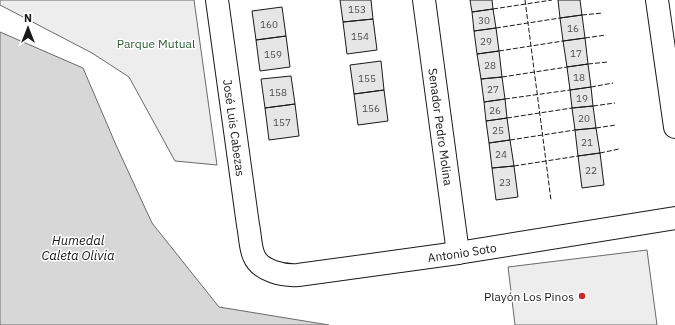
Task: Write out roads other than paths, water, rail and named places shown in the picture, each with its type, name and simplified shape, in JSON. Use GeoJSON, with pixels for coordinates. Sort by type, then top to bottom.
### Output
{"type":"FeatureCollection","features":[{"type":"Feature","properties":{"kind":"street","name":"José Luis Cabezas"},"geometry":{"type":"LineString","coordinates":[[217,0],[248,225],[254,256]]}},
{"type":"Feature","properties":{"kind":"street","name":"Senador Pedro Molina"},"geometry":{"type":"LineString","coordinates":[[424,0],[458,254]]}},
{"type":"Feature","properties":{"kind":"street"},"geometry":{"type":"LineString","coordinates":[[664,6],[675,127]]}},
{"type":"Feature","properties":{"kind":"street","name":"Antonio Soto"},"geometry":{"type":"LineString","coordinates":[[254,256],[261,264],[274,272],[290,275],[458,254],[675,218]]}},
{"type":"Feature","properties":{"kind":"water","name":"Humedal Caleta Olivia"},"geometry":{"type":"Polygon","coordinates":[[[0,32],[83,68],[152,223],[219,307],[329,325],[0,325],[0,32]]]}},
{"type":"Feature","properties":{"kind":"place","name":"Playón Los Pinos"},"geometry":{"type":"Point","coordinates":[582,296]}},
{"type":"Feature","properties":{"kind":"park label","name":"Parque Mutual"},"geometry":{"type":"Point","coordinates":[156,43]}}]}
